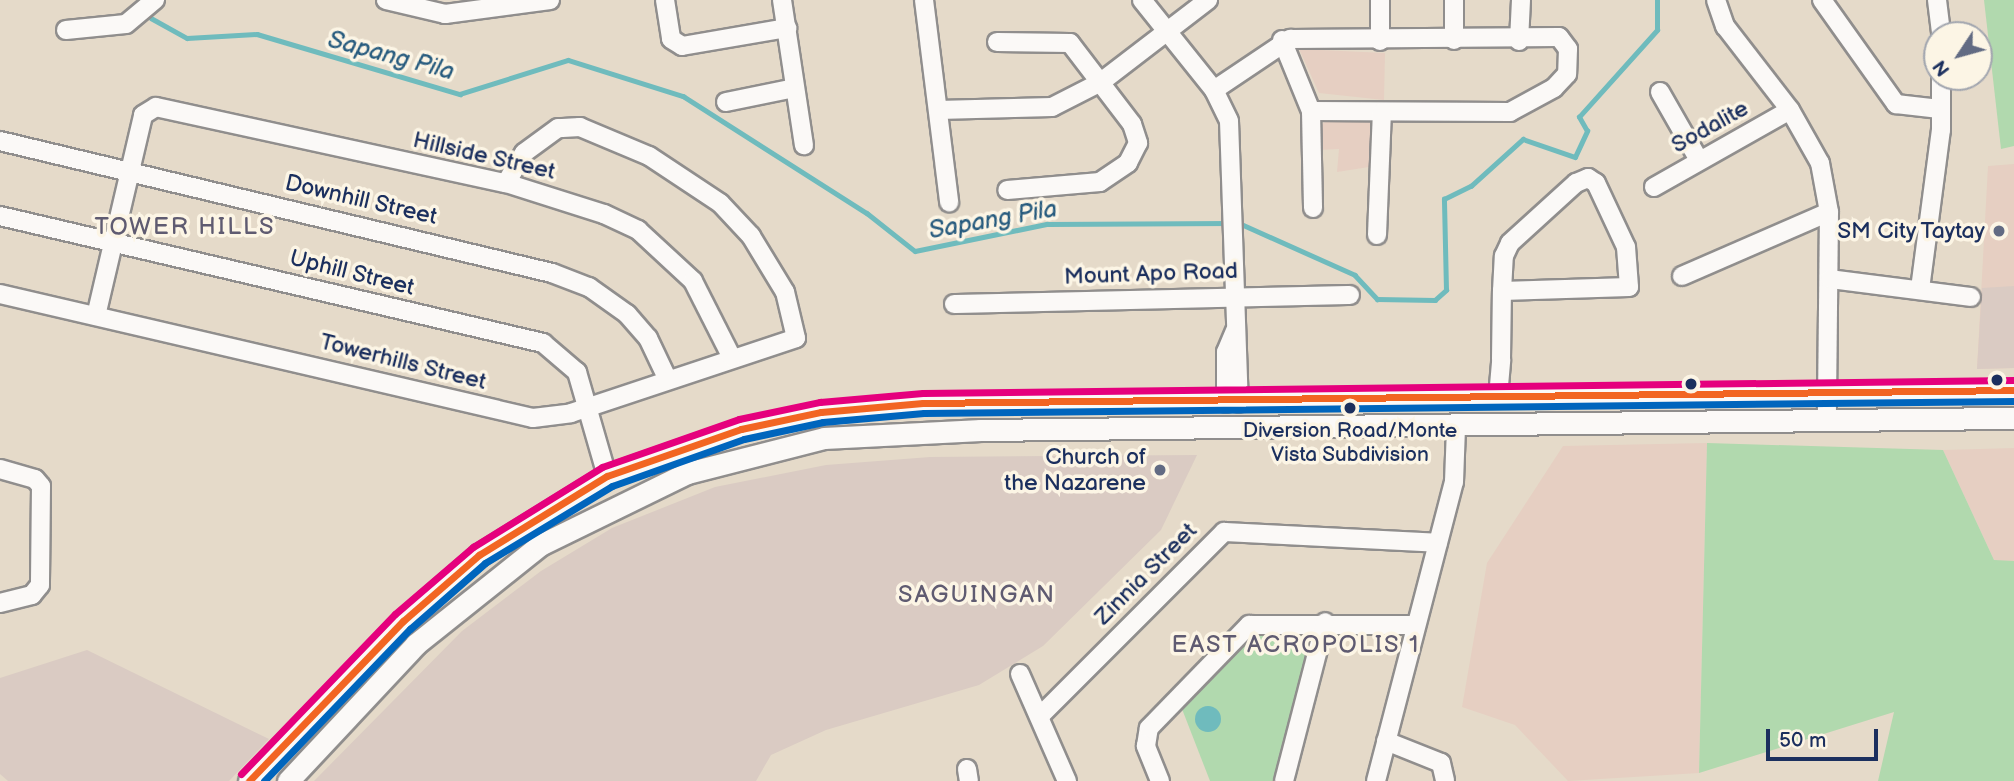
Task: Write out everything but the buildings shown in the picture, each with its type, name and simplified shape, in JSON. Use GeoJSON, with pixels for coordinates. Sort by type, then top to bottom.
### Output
{"type":"FeatureCollection","features":[{"type":"Feature","properties":{"kind":"main road"},"geometry":{"type":"LineString","coordinates":[[249,781],[443,584],[540,514],[607,476],[686,444],[821,411],[934,402],[1232,403],[2014,390]]}},
{"type":"Feature","properties":{"kind":"main road"},"geometry":{"type":"LineString","coordinates":[[288,781],[470,596],[540,545],[617,502],[687,472],[824,438],[969,430],[1456,428],[1827,419],[2014,418]]}},
{"type":"Feature","properties":{"kind":"main road"},"geometry":{"type":"LineString","coordinates":[[607,476],[617,502]]}},
{"type":"Feature","properties":{"kind":"street"},"geometry":{"type":"LineString","coordinates":[[66,30],[126,24],[155,0]]}},
{"type":"Feature","properties":{"kind":"street"},"geometry":{"type":"LineString","coordinates":[[386,0],[445,14],[550,0]]}},
{"type":"Feature","properties":{"kind":"street"},"geometry":{"type":"LineString","coordinates":[[665,0],[671,39],[682,46],[787,28]]}},
{"type":"Feature","properties":{"kind":"street"},"geometry":{"type":"LineString","coordinates":[[782,0],[804,145]]}},
{"type":"Feature","properties":{"kind":"street"},"geometry":{"type":"LineString","coordinates":[[924,0],[949,202]]}},
{"type":"Feature","properties":{"kind":"street"},"geometry":{"type":"LineString","coordinates":[[1142,0],[1169,30],[1214,90],[1233,142],[1236,331],[1232,403]]}},
{"type":"Feature","properties":{"kind":"street"},"geometry":{"type":"LineString","coordinates":[[937,110],[1052,107],[1101,82],[1208,0]]}},
{"type":"Feature","properties":{"kind":"street"},"geometry":{"type":"LineString","coordinates":[[1380,0],[1380,41]]}},
{"type":"Feature","properties":{"kind":"street"},"geometry":{"type":"LineString","coordinates":[[1454,0],[1454,40]]}},
{"type":"Feature","properties":{"kind":"street"},"geometry":{"type":"LineString","coordinates":[[1519,41],[1521,0]]}},
{"type":"Feature","properties":{"kind":"street"},"geometry":{"type":"LineString","coordinates":[[1716,0],[1725,26],[1790,110],[1820,163],[1829,212],[1830,279],[1824,392],[1827,419]]}},
{"type":"Feature","properties":{"kind":"street"},"geometry":{"type":"LineString","coordinates":[[1822,0],[1896,103],[1941,109]]}},
{"type":"Feature","properties":{"kind":"street"},"geometry":{"type":"LineString","coordinates":[[1937,0],[1939,21]]}},
{"type":"Feature","properties":{"kind":"street"},"geometry":{"type":"LineString","coordinates":[[1214,90],[1282,40],[1519,41],[1559,37],[1569,50],[1567,74],[1536,102],[1510,112],[1311,111]]}},
{"type":"Feature","properties":{"kind":"street"},"geometry":{"type":"LineString","coordinates":[[1282,40],[1311,111],[1313,208]]}},
{"type":"Feature","properties":{"kind":"street"},"geometry":{"type":"LineString","coordinates":[[997,42],[1070,43],[1132,124],[1138,143],[1128,163],[1100,182],[1007,190]]}},
{"type":"Feature","properties":{"kind":"street"},"geometry":{"type":"LineString","coordinates":[[726,102],[795,88]]}},
{"type":"Feature","properties":{"kind":"street"},"geometry":{"type":"LineString","coordinates":[[1920,289],[1941,91]]}},
{"type":"Feature","properties":{"kind":"street"},"geometry":{"type":"LineString","coordinates":[[1660,92],[1699,160]]}},
{"type":"Feature","properties":{"kind":"street","name":"Hillside Street"},"geometry":{"type":"LineString","coordinates":[[128,172],[143,115],[156,107],[506,183],[638,230],[693,281],[732,358]]}},
{"type":"Feature","properties":{"kind":"street","name":"Sodalite"},"geometry":{"type":"LineString","coordinates":[[1654,187],[1790,110]]}},
{"type":"Feature","properties":{"kind":"street"},"geometry":{"type":"LineString","coordinates":[[1377,235],[1382,112]]}},
{"type":"Feature","properties":{"kind":"street","name":"Towerhills Street"},"geometry":{"type":"LineString","coordinates":[[0,294],[533,418],[586,406],[732,358],[789,344],[796,338],[796,321],[751,236],[720,203],[649,156],[580,127],[558,128],[524,153],[506,183]]}},
{"type":"Feature","properties":{"kind":"street","name":"Downhill Street"},"geometry":{"type":"LineString","coordinates":[[0,141],[465,248],[577,282],[632,318],[667,378]]}},
{"type":"Feature","properties":{"kind":"street"},"geometry":{"type":"LineString","coordinates":[[96,316],[116,242],[128,172]]}},
{"type":"Feature","properties":{"kind":"street"},"geometry":{"type":"LineString","coordinates":[[1498,397],[1502,291],[1510,243],[1576,183],[1588,177],[1596,183],[1626,247],[1629,287],[1619,292],[1502,291]]}},
{"type":"Feature","properties":{"kind":"street"},"geometry":{"type":"LineString","coordinates":[[1682,276],[1829,212]]}},
{"type":"Feature","properties":{"kind":"street","name":"Uphill Street"},"geometry":{"type":"LineString","coordinates":[[0,216],[543,343],[577,372],[607,476]]}},
{"type":"Feature","properties":{"kind":"street"},"geometry":{"type":"LineString","coordinates":[[1830,279],[1971,297]]}},
{"type":"Feature","properties":{"kind":"street","name":"Mount Apo Road"},"geometry":{"type":"LineString","coordinates":[[954,304],[1350,295]]}},
{"type":"Feature","properties":{"kind":"street"},"geometry":{"type":"LineString","coordinates":[[1376,781],[1454,482],[1456,428]]}},
{"type":"Feature","properties":{"kind":"street"},"geometry":{"type":"LineString","coordinates":[[0,469],[41,486],[40,585],[32,594],[0,603]]}},
{"type":"Feature","properties":{"kind":"street","name":"Zinnia Street"},"geometry":{"type":"LineString","coordinates":[[1041,715],[1224,532],[1438,543]]}},
{"type":"Feature","properties":{"kind":"street"},"geometry":{"type":"LineString","coordinates":[[1160,781],[1146,746],[1149,728],[1249,625],[1325,622],[1415,625]]}},
{"type":"Feature","properties":{"kind":"street"},"geometry":{"type":"LineString","coordinates":[[1284,781],[1325,622]]}},
{"type":"Feature","properties":{"kind":"street"},"geometry":{"type":"LineString","coordinates":[[1020,674],[1041,715],[1067,781]]}},
{"type":"Feature","properties":{"kind":"street"},"geometry":{"type":"LineString","coordinates":[[1386,741],[1441,763],[1445,781]]}},
{"type":"Feature","properties":{"kind":"shaded area"},"geometry":{"type":"Polygon","coordinates":[[[1299,49],[1385,53],[1384,100],[1319,93],[1299,49]]]}},
{"type":"Feature","properties":{"kind":"shaded area"},"geometry":{"type":"Polygon","coordinates":[[[1330,118],[1374,119],[1375,166],[1337,172],[1339,149],[1318,150],[1317,128],[1330,118]]]}},
{"type":"Feature","properties":{"kind":"shaded area","name":"SM City Taytay"},"geometry":{"type":"Polygon","coordinates":[[[2014,164],[2014,368],[1977,369],[1988,166],[2014,164]]]}},
{"type":"Feature","properties":{"kind":"shaded area"},"geometry":{"type":"Polygon","coordinates":[[[2014,286],[2014,368],[1977,369],[1982,288],[2014,286]]]}},
{"type":"Feature","properties":{"kind":"shaded area"},"geometry":{"type":"Polygon","coordinates":[[[1707,443],[1699,773],[1568,781],[1515,725],[1462,707],[1487,563],[1563,446],[1707,443]]]}},
{"type":"Feature","properties":{"kind":"shaded area"},"geometry":{"type":"Polygon","coordinates":[[[2014,448],[2014,603],[1943,450],[2014,448]]]}},
{"type":"Feature","properties":{"kind":"shaded area"},"geometry":{"type":"Polygon","coordinates":[[[1197,455],[1161,530],[1043,646],[979,685],[826,730],[771,755],[756,781],[314,781],[462,631],[541,571],[612,528],[715,487],[826,465],[930,457],[1197,455]]]}},
{"type":"Feature","properties":{"kind":"shaded area"},"geometry":{"type":"Polygon","coordinates":[[[87,650],[269,739],[229,781],[8,781],[0,774],[0,678],[87,650]]]}},
{"type":"Feature","properties":{"kind":"green space"},"geometry":{"type":"Polygon","coordinates":[[[1984,0],[2014,0],[2014,146],[2001,149],[1993,79],[1993,21],[1986,21],[1984,0]]]}},
{"type":"Feature","properties":{"kind":"green space"},"geometry":{"type":"Polygon","coordinates":[[[1707,443],[1943,450],[1994,560],[2014,561],[2014,781],[1878,781],[1894,712],[1699,773],[1707,443]]]}},
{"type":"Feature","properties":{"kind":"green space"},"geometry":{"type":"Polygon","coordinates":[[[1259,628],[1318,631],[1278,781],[1210,781],[1182,709],[1259,628]]]}},
{"type":"Feature","properties":{"kind":"water"},"geometry":{"type":"Polygon","coordinates":[[[1208,706],[1217,710],[1221,719],[1217,728],[1208,732],[1199,728],[1195,719],[1199,710],[1208,706]]]}},
{"type":"Feature","properties":{"kind":"waterway","name":"Sapang Pila"},"geometry":{"type":"LineString","coordinates":[[1239,223],[1355,275],[1377,299],[1435,300],[1446,290],[1444,199],[1471,186],[1523,139],[1575,157],[1587,131],[1579,117],[1657,30],[1657,0]]}},
{"type":"Feature","properties":{"kind":"waterway","name":"Sapang Pila"},"geometry":{"type":"LineString","coordinates":[[151,18],[187,38],[257,34],[460,94],[568,60],[683,96],[867,213],[915,251],[1047,224],[1230,223]]}},
{"type":"Feature","properties":{"kind":"transit line"},"geometry":{"type":"LineString","coordinates":[[241,774],[395,614],[473,547],[602,467],[739,419],[820,402],[923,393],[2014,380]]}},
{"type":"Feature","properties":{"kind":"transit line"},"geometry":{"type":"LineString","coordinates":[[249,781],[403,621],[479,555],[607,476],[741,429],[821,412],[923,403],[2014,390]]}},
{"type":"Feature","properties":{"kind":"transit line"},"geometry":{"type":"LineString","coordinates":[[264,781],[410,629],[485,563],[612,486],[744,439],[823,422],[924,413],[2014,401]]}},
{"type":"Feature","properties":{"kind":"place","name":"SM City Taytay"},"geometry":{"type":"Point","coordinates":[1999,231]}},
{"type":"Feature","properties":{"kind":"place","name":"Diversion Road/Monte Vista Subdivision"},"geometry":{"type":"Point","coordinates":[1350,408]}},
{"type":"Feature","properties":{"kind":"place","name":"Church of the Nazarene"},"geometry":{"type":"Point","coordinates":[1160,470]}},
{"type":"Feature","properties":{"kind":"district","name":"TOWER HILLS"},"geometry":{"type":"Point","coordinates":[185,227]}},
{"type":"Feature","properties":{"kind":"district","name":"SAGUINGAN"},"geometry":{"type":"Point","coordinates":[977,595]}},
{"type":"Feature","properties":{"kind":"district","name":"EAST ACROPOLIS 1"},"geometry":{"type":"Point","coordinates":[1296,645]}}]}
